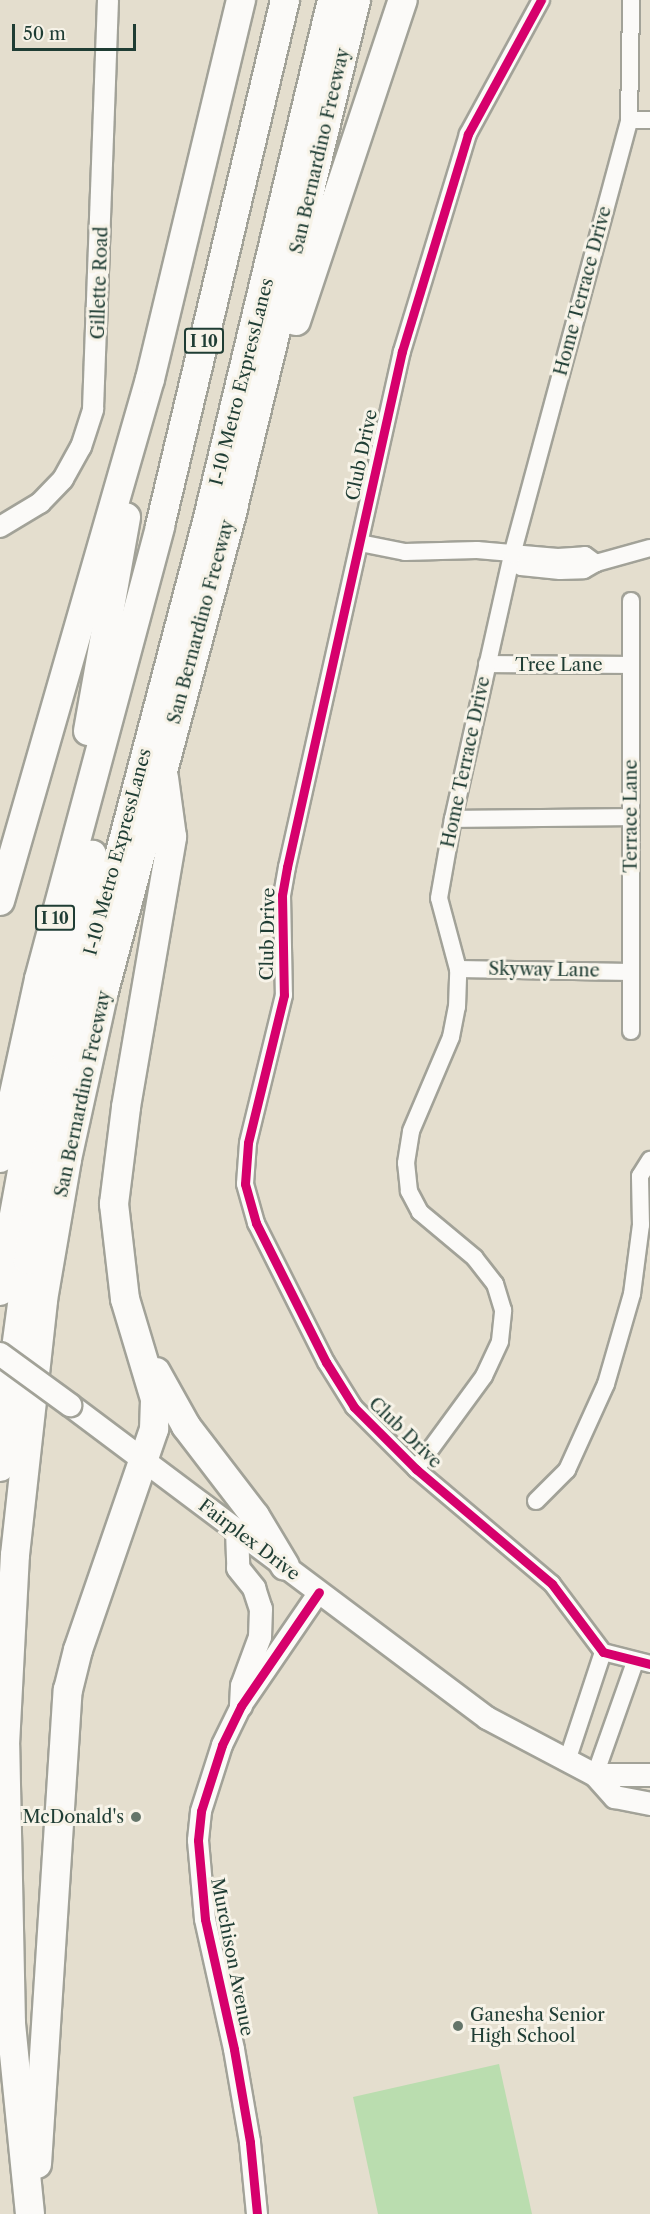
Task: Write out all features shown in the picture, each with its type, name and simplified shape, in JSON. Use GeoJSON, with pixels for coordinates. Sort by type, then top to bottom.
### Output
{"type":"FeatureCollection","features":[{"type":"Feature","properties":{"kind":"highway"},"geometry":{"type":"LineString","coordinates":[[0,901],[150,379],[241,0]]}},
{"type":"Feature","properties":{"kind":"highway","name":"I 10"},"geometry":{"type":"LineString","coordinates":[[0,1158],[54,921],[160,526],[285,0]]}},
{"type":"Feature","properties":{"kind":"highway","name":"I-10 Metro ExpressLanes"},"geometry":{"type":"LineString","coordinates":[[0,1467],[26,1272],[67,1054],[106,893],[207,522],[332,0]]}},
{"type":"Feature","properties":{"kind":"highway","name":"San Bernardino Freeway"},"geometry":{"type":"LineString","coordinates":[[31,2214],[11,2023],[4,1856],[9,1644],[22,1469],[43,1300],[67,1159],[107,980],[162,764],[233,508],[356,0]]}},
{"type":"Feature","properties":{"kind":"highway"},"geometry":{"type":"LineString","coordinates":[[233,508],[404,0]]}},
{"type":"Feature","properties":{"kind":"highway"},"geometry":{"type":"LineString","coordinates":[[54,921],[150,379]]}},
{"type":"Feature","properties":{"kind":"highway","name":"I-10 Metro ExpressLanes"},"geometry":{"type":"LineString","coordinates":[[0,1291],[46,1040],[125,730],[119,680]]}},
{"type":"Feature","properties":{"kind":"highway"},"geometry":{"type":"LineString","coordinates":[[31,2214],[42,2115],[68,1690],[142,1458],[154,1429],[156,1399],[145,1356],[125,1299],[114,1204],[128,1095],[172,837],[162,764]]}},
{"type":"Feature","properties":{"kind":"highway"},"geometry":{"type":"LineString","coordinates":[[145,1356],[186,1426],[255,1516],[285,1566]]}},
{"type":"Feature","properties":{"kind":"main road","name":"Fairplex Drive"},"geometry":{"type":"LineString","coordinates":[[0,1354],[487,1718],[595,1775],[615,1797],[650,1804]]}},
{"type":"Feature","properties":{"kind":"main road"},"geometry":{"type":"LineString","coordinates":[[237,1530],[238,1568],[254,1588],[261,1609],[260,1637],[242,1686],[241,1706]]}},
{"type":"Feature","properties":{"kind":"main road","name":"Fairplex Drive"},"geometry":{"type":"LineString","coordinates":[[595,1775],[650,1775]]}},
{"type":"Feature","properties":{"kind":"street","name":"Gillette Road"},"geometry":{"type":"LineString","coordinates":[[0,528],[40,503],[63,479],[81,447],[93,409],[108,0]]}},
{"type":"Feature","properties":{"kind":"street","name":"Club Drive"},"geometry":{"type":"LineString","coordinates":[[541,0],[483,104],[458,162],[402,351],[282,895],[284,995],[248,1143],[245,1184],[256,1223],[326,1362],[354,1407],[416,1468],[552,1584],[603,1652]]}},
{"type":"Feature","properties":{"kind":"street","name":"Home Terrace Drive"},"geometry":{"type":"LineString","coordinates":[[416,1468],[484,1376],[500,1341],[503,1310],[495,1284],[475,1258],[420,1212],[409,1191],[406,1163],[411,1131],[451,1037],[458,969],[439,898],[453,819],[512,555],[629,120],[631,0]]}},
{"type":"Feature","properties":{"kind":"street"},"geometry":{"type":"LineString","coordinates":[[629,120],[650,120]]}},
{"type":"Feature","properties":{"kind":"street"},"geometry":{"type":"LineString","coordinates":[[360,543],[405,552],[477,550],[512,555],[521,567],[585,555],[596,563],[650,548]]}},
{"type":"Feature","properties":{"kind":"street","name":"Terrace Lane"},"geometry":{"type":"LineString","coordinates":[[631,601],[631,1031]]}},
{"type":"Feature","properties":{"kind":"street","name":"Tree Lane"},"geometry":{"type":"LineString","coordinates":[[487,664],[630,665]]}},
{"type":"Feature","properties":{"kind":"street"},"geometry":{"type":"LineString","coordinates":[[453,819],[631,818]]}},
{"type":"Feature","properties":{"kind":"street","name":"Skyway Lane"},"geometry":{"type":"LineString","coordinates":[[458,969],[631,972]]}},
{"type":"Feature","properties":{"kind":"street"},"geometry":{"type":"LineString","coordinates":[[536,1501],[567,1470],[606,1384],[632,1294],[641,1225],[640,1176],[648,1161]]}},
{"type":"Feature","properties":{"kind":"street","name":"Murchison Avenue"},"geometry":{"type":"LineString","coordinates":[[257,2214],[248,2131],[198,1874],[201,1811],[222,1745],[241,1706],[319,1592]]}},
{"type":"Feature","properties":{"kind":"street"},"geometry":{"type":"LineString","coordinates":[[567,1761],[603,1652],[642,1663],[595,1775]]}},
{"type":"Feature","properties":{"kind":"green space"},"geometry":{"type":"Polygon","coordinates":[[[499,2064],[532,2214],[378,2214],[353,2097],[499,2064]]]}},
{"type":"Feature","properties":{"kind":"cycle path"},"geometry":{"type":"LineString","coordinates":[[541,0],[468,134],[402,351],[287,867],[282,895],[284,995],[248,1143],[245,1184],[256,1223],[326,1362],[354,1407],[416,1469],[552,1584],[603,1652],[650,1664]]}},
{"type":"Feature","properties":{"kind":"cycle path"},"geometry":{"type":"LineString","coordinates":[[257,2214],[250,2142],[234,2049],[205,1919],[198,1840],[201,1811],[222,1745],[241,1706],[319,1592]]}},
{"type":"Feature","properties":{"kind":"place","name":"McDonald's"},"geometry":{"type":"Point","coordinates":[136,1817]}},
{"type":"Feature","properties":{"kind":"place","name":"Ganesha Senior High School"},"geometry":{"type":"Point","coordinates":[458,2026]}}]}
